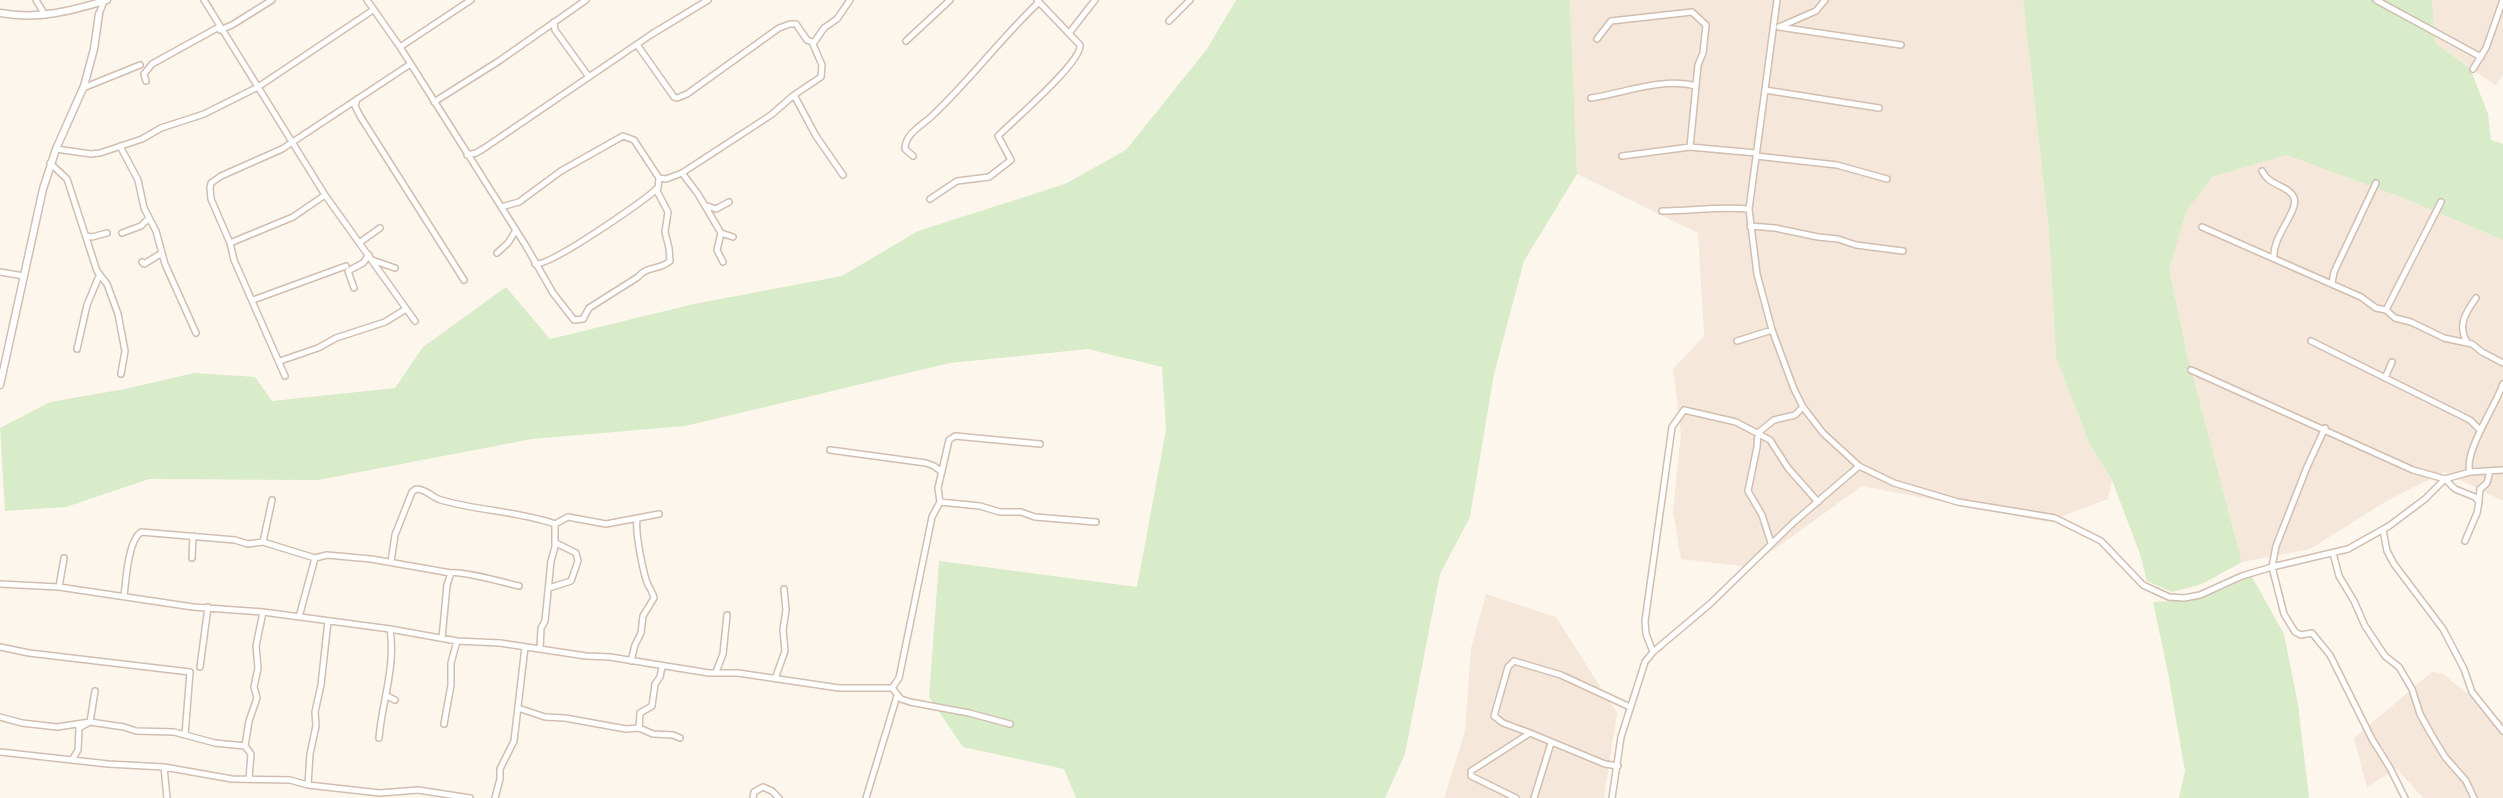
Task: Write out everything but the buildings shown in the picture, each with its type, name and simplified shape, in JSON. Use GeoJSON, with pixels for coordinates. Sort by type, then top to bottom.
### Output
{"type":"FeatureCollection","features":[{"type":"Feature","properties":{"kind":"street"},"geometry":{"type":"LineString","coordinates":[[36,0],[45,15]]}},
{"type":"Feature","properties":{"kind":"street"},"geometry":{"type":"LineString","coordinates":[[204,0],[219,28],[325,195],[415,321]]}},
{"type":"Feature","properties":{"kind":"street"},"geometry":{"type":"LineString","coordinates":[[146,81],[144,74],[152,64],[219,28],[240,21],[272,0]]}},
{"type":"Feature","properties":{"kind":"street"},"geometry":{"type":"LineString","coordinates":[[367,0],[400,47],[571,318],[576,321],[583,319],[589,308],[644,271],[664,266],[670,261],[665,232],[667,208],[656,189]]}},
{"type":"Feature","properties":{"kind":"street"},"geometry":{"type":"LineString","coordinates":[[400,47],[471,0]]}},
{"type":"Feature","properties":{"kind":"street"},"geometry":{"type":"LineString","coordinates":[[434,102],[586,0]]}},
{"type":"Feature","properties":{"kind":"street"},"geometry":{"type":"LineString","coordinates":[[467,155],[476,153],[662,28],[708,0]]}},
{"type":"Feature","properties":{"kind":"street"},"geometry":{"type":"LineString","coordinates":[[813,44],[824,28],[837,19],[850,0]]}},
{"type":"Feature","properties":{"kind":"street"},"geometry":{"type":"LineString","coordinates":[[906,41],[950,0]]}},
{"type":"Feature","properties":{"kind":"street"},"geometry":{"type":"LineString","coordinates":[[1070,32],[1095,0]]}},
{"type":"Feature","properties":{"kind":"street"},"geometry":{"type":"LineString","coordinates":[[1169,21],[1190,0]]}},
{"type":"Feature","properties":{"kind":"street"},"geometry":{"type":"LineString","coordinates":[[1777,0],[1776,27],[1749,209],[1757,274],[1772,330],[1803,407],[1823,433],[1859,466],[1894,483],[1958,502],[2055,518],[2101,541],[2143,585],[2169,597],[2200,596],[2242,576],[2348,549],[2383,530],[2425,499],[2445,479],[2470,472],[2503,470]]}},
{"type":"Feature","properties":{"kind":"street"},"geometry":{"type":"LineString","coordinates":[[1776,27],[1816,11],[1825,0]]}},
{"type":"Feature","properties":{"kind":"street"},"geometry":{"type":"LineString","coordinates":[[2376,0],[2481,57]]}},
{"type":"Feature","properties":{"kind":"street"},"geometry":{"type":"LineString","coordinates":[[2474,69],[2481,57],[2503,0]]}},
{"type":"Feature","properties":{"kind":"street"},"geometry":{"type":"LineString","coordinates":[[0,13],[28,17],[106,1]]}},
{"type":"Feature","properties":{"kind":"street"},"geometry":{"type":"LineString","coordinates":[[0,385],[50,163],[83,88],[94,50],[99,14],[106,1]]}},
{"type":"Feature","properties":{"kind":"street"},"geometry":{"type":"LineString","coordinates":[[913,156],[905,149],[909,135],[940,108],[1038,1],[1080,45],[1078,55],[1053,87],[1031,103],[999,136],[1011,160],[989,177],[957,182],[930,199]]}},
{"type":"Feature","properties":{"kind":"street"},"geometry":{"type":"LineString","coordinates":[[92,4],[99,14]]}},
{"type":"Feature","properties":{"kind":"street"},"geometry":{"type":"LineString","coordinates":[[56,148],[91,154],[122,149],[127,144],[161,128],[204,114],[258,87],[373,10]]}},
{"type":"Feature","properties":{"kind":"street"},"geometry":{"type":"LineString","coordinates":[[1597,39],[1611,21],[1692,12],[1706,25],[1705,44],[1699,60],[1690,147]]}},
{"type":"Feature","properties":{"kind":"street"},"geometry":{"type":"LineString","coordinates":[[554,22],[555,30],[589,77]]}},
{"type":"Feature","properties":{"kind":"street"},"geometry":{"type":"LineString","coordinates":[[501,207],[519,202],[561,171],[623,136],[634,140],[659,178],[666,179],[682,173],[771,115],[822,74],[822,65],[813,44],[807,40],[796,24],[785,25],[687,94],[677,98],[674,97],[638,46]]}},
{"type":"Feature","properties":{"kind":"street"},"geometry":{"type":"LineString","coordinates":[[1776,27],[1900,45]]}},
{"type":"Feature","properties":{"kind":"street"},"geometry":{"type":"LineString","coordinates":[[83,88],[140,65]]}},
{"type":"Feature","properties":{"kind":"street"},"geometry":{"type":"LineString","coordinates":[[285,376],[234,260],[230,243],[211,199],[212,183],[221,176],[273,154],[410,65]]}},
{"type":"Feature","properties":{"kind":"street"},"geometry":{"type":"LineString","coordinates":[[1591,98],[1666,83],[1685,83],[1696,86]]}},
{"type":"Feature","properties":{"kind":"street"},"geometry":{"type":"LineString","coordinates":[[1765,90],[1879,108]]}},
{"type":"Feature","properties":{"kind":"street"},"geometry":{"type":"LineString","coordinates":[[794,95],[816,136],[843,175]]}},
{"type":"Feature","properties":{"kind":"street"},"geometry":{"type":"LineString","coordinates":[[357,98],[355,108],[464,280]]}},
{"type":"Feature","properties":{"kind":"street"},"geometry":{"type":"LineString","coordinates":[[1622,156],[1690,147],[1837,165],[1887,179]]}},
{"type":"Feature","properties":{"kind":"street"},"geometry":{"type":"LineString","coordinates":[[122,149],[138,180],[148,218],[156,231],[162,253],[196,333]]}},
{"type":"Feature","properties":{"kind":"street"},"geometry":{"type":"LineString","coordinates":[[50,163],[67,179],[99,276],[107,284],[118,314],[125,351],[121,374]]}},
{"type":"Feature","properties":{"kind":"street"},"geometry":{"type":"LineString","coordinates":[[2262,171],[2266,180],[2289,191],[2294,198],[2295,209],[2280,232],[2274,249],[2274,258]]}},
{"type":"Feature","properties":{"kind":"street"},"geometry":{"type":"LineString","coordinates":[[682,173],[705,205],[721,233],[733,237]]}},
{"type":"Feature","properties":{"kind":"street"},"geometry":{"type":"LineString","coordinates":[[535,264],[546,262],[575,245],[656,189],[659,178]]}},
{"type":"Feature","properties":{"kind":"street"},"geometry":{"type":"LineString","coordinates":[[2332,284],[2334,272],[2376,183]]}},
{"type":"Feature","properties":{"kind":"street"},"geometry":{"type":"LineString","coordinates":[[230,243],[293,217],[325,195]]}},
{"type":"Feature","properties":{"kind":"street"},"geometry":{"type":"LineString","coordinates":[[705,205],[716,209],[729,202]]}},
{"type":"Feature","properties":{"kind":"street"},"geometry":{"type":"LineString","coordinates":[[2386,310],[2441,202]]}},
{"type":"Feature","properties":{"kind":"street"},"geometry":{"type":"LineString","coordinates":[[1662,211],[1731,207],[1749,209]]}},
{"type":"Feature","properties":{"kind":"street"},"geometry":{"type":"LineString","coordinates":[[122,233],[141,226],[148,218]]}},
{"type":"Feature","properties":{"kind":"street"},"geometry":{"type":"LineString","coordinates":[[1750,226],[1775,228],[1838,239],[1856,245],[1903,251]]}},
{"type":"Feature","properties":{"kind":"street"},"geometry":{"type":"LineString","coordinates":[[2202,227],[2369,301],[2376,308],[2386,310],[2395,318],[2411,322],[2452,341],[2467,342],[2503,363]]}},
{"type":"Feature","properties":{"kind":"street"},"geometry":{"type":"LineString","coordinates":[[358,243],[380,228]]}},
{"type":"Feature","properties":{"kind":"street"},"geometry":{"type":"LineString","coordinates":[[497,252],[508,243],[516,230]]}},
{"type":"Feature","properties":{"kind":"street"},"geometry":{"type":"LineString","coordinates":[[86,236],[92,237],[107,233]]}},
{"type":"Feature","properties":{"kind":"street"},"geometry":{"type":"LineString","coordinates":[[721,233],[717,250],[723,262]]}},
{"type":"Feature","properties":{"kind":"street"},"geometry":{"type":"LineString","coordinates":[[142,262],[144,264],[162,253]]}},
{"type":"Feature","properties":{"kind":"street"},"geometry":{"type":"LineString","coordinates":[[371,257],[394,268]]}},
{"type":"Feature","properties":{"kind":"street"},"geometry":{"type":"LineString","coordinates":[[354,288],[348,271],[371,257]]}},
{"type":"Feature","properties":{"kind":"street"},"geometry":{"type":"LineString","coordinates":[[253,300],[346,266]]}},
{"type":"Feature","properties":{"kind":"street"},"geometry":{"type":"LineString","coordinates":[[0,273],[24,276]]}},
{"type":"Feature","properties":{"kind":"street"},"geometry":{"type":"LineString","coordinates":[[77,349],[87,305],[99,276]]}},
{"type":"Feature","properties":{"kind":"street"},"geometry":{"type":"LineString","coordinates":[[2467,342],[2463,334],[2463,316],[2476,297]]}},
{"type":"Feature","properties":{"kind":"street"},"geometry":{"type":"LineString","coordinates":[[280,361],[318,348],[336,338],[385,322],[406,309]]}},
{"type":"Feature","properties":{"kind":"street"},"geometry":{"type":"LineString","coordinates":[[1737,341],[1772,330]]}},
{"type":"Feature","properties":{"kind":"street"},"geometry":{"type":"LineString","coordinates":[[2312,341],[2474,422],[2480,430]]}},
{"type":"Feature","properties":{"kind":"street"},"geometry":{"type":"LineString","coordinates":[[2385,378],[2392,362]]}},
{"type":"Feature","properties":{"kind":"street"},"geometry":{"type":"LineString","coordinates":[[2191,370],[2325,428],[2413,470],[2445,479],[2455,489],[2475,497],[2478,502]]}},
{"type":"Feature","properties":{"kind":"street"},"geometry":{"type":"LineString","coordinates":[[2470,472],[2468,464],[2470,454],[2503,384]]}},
{"type":"Feature","properties":{"kind":"street"},"geometry":{"type":"LineString","coordinates":[[1771,543],[1762,515],[1748,491],[1758,432],[1774,420],[1795,415],[1803,407]]}},
{"type":"Feature","properties":{"kind":"street"},"geometry":{"type":"LineString","coordinates":[[1653,652],[1646,634],[1645,621],[1674,421],[1684,410],[1720,417],[1758,432],[1775,444],[1788,468],[1818,502]]}},
{"type":"Feature","properties":{"kind":"street"},"geometry":{"type":"LineString","coordinates":[[2325,428],[2276,546],[2272,567],[2284,614],[2295,632],[2301,635],[2312,633],[2330,655],[2372,740],[2405,798]]}},
{"type":"Feature","properties":{"kind":"street"},"geometry":{"type":"LineString","coordinates":[[892,688],[899,678],[932,517],[940,502],[938,488],[949,440],[955,436],[1040,444]]}},
{"type":"Feature","properties":{"kind":"street"},"geometry":{"type":"LineString","coordinates":[[830,450],[926,464],[942,472]]}},
{"type":"Feature","properties":{"kind":"street"},"geometry":{"type":"LineString","coordinates":[[1612,798],[1621,737],[1645,662],[1653,652],[1711,603],[1771,543],[1859,466]]}},
{"type":"Feature","properties":{"kind":"street"},"geometry":{"type":"LineString","coordinates":[[2465,541],[2477,513],[2480,489],[2487,483],[2490,471]]}},
{"type":"Feature","properties":{"kind":"street"},"geometry":{"type":"LineString","coordinates":[[391,562],[395,535],[412,492],[417,489],[425,490],[442,500],[529,516],[555,524],[568,517],[597,524],[658,514]]}},
{"type":"Feature","properties":{"kind":"street"},"geometry":{"type":"LineString","coordinates":[[263,542],[272,500]]}},
{"type":"Feature","properties":{"kind":"street"},"geometry":{"type":"LineString","coordinates":[[940,502],[980,506],[1000,512],[1021,512],[1035,517],[1096,522]]}},
{"type":"Feature","properties":{"kind":"street"},"geometry":{"type":"LineString","coordinates":[[631,661],[641,633],[643,616],[654,598],[642,568],[640,544],[635,528],[636,519]]}},
{"type":"Feature","properties":{"kind":"street"},"geometry":{"type":"LineString","coordinates":[[540,649],[541,628],[545,621],[555,543],[555,524]]}},
{"type":"Feature","properties":{"kind":"street"},"geometry":{"type":"LineString","coordinates":[[2383,530],[2387,551],[2394,564],[2443,629],[2464,669],[2472,692],[2503,732]]}},
{"type":"Feature","properties":{"kind":"street"},"geometry":{"type":"LineString","coordinates":[[124,596],[132,547],[138,534],[149,532],[215,540],[235,540],[248,544],[263,542],[315,558],[327,555],[391,562],[451,573],[457,571],[477,578],[519,586]]}},
{"type":"Feature","properties":{"kind":"street"},"geometry":{"type":"LineString","coordinates":[[192,558],[194,536]]}},
{"type":"Feature","properties":{"kind":"street"},"geometry":{"type":"LineString","coordinates":[[549,588],[571,581],[578,561],[576,553],[555,543]]}},
{"type":"Feature","properties":{"kind":"street"},"geometry":{"type":"LineString","coordinates":[[2333,553],[2339,576],[2365,626],[2385,656],[2399,667],[2412,689],[2420,714],[2431,734],[2445,757],[2466,781],[2475,798]]}},
{"type":"Feature","properties":{"kind":"street"},"geometry":{"type":"LineString","coordinates":[[59,587],[64,558]]}},
{"type":"Feature","properties":{"kind":"street"},"geometry":{"type":"LineString","coordinates":[[299,617],[315,558]]}},
{"type":"Feature","properties":{"kind":"street"},"geometry":{"type":"LineString","coordinates":[[442,638],[447,585],[451,573]]}},
{"type":"Feature","properties":{"kind":"street"},"geometry":{"type":"LineString","coordinates":[[0,584],[59,587],[208,608],[263,612],[390,629],[457,641],[525,646],[663,667],[738,673],[839,688],[892,688]]}},
{"type":"Feature","properties":{"kind":"street"},"geometry":{"type":"LineString","coordinates":[[775,679],[784,651],[783,630],[786,610],[784,589]]}},
{"type":"Feature","properties":{"kind":"street"},"geometry":{"type":"LineString","coordinates":[[200,667],[208,608]]}},
{"type":"Feature","properties":{"kind":"street"},"geometry":{"type":"LineString","coordinates":[[249,779],[251,754],[245,746],[249,721],[257,698],[254,687],[258,668],[256,646],[263,612]]}},
{"type":"Feature","properties":{"kind":"street"},"geometry":{"type":"LineString","coordinates":[[716,672],[722,662],[727,615]]}},
{"type":"Feature","properties":{"kind":"street"},"geometry":{"type":"LineString","coordinates":[[308,785],[310,754],[316,726],[315,712],[321,686],[328,621]]}},
{"type":"Feature","properties":{"kind":"street"},"geometry":{"type":"LineString","coordinates":[[379,738],[392,655],[390,629]]}},
{"type":"Feature","properties":{"kind":"street"},"geometry":{"type":"LineString","coordinates":[[444,724],[457,641]]}},
{"type":"Feature","properties":{"kind":"street"},"geometry":{"type":"LineString","coordinates":[[495,798],[500,769],[514,741],[525,646]]}},
{"type":"Feature","properties":{"kind":"street"},"geometry":{"type":"LineString","coordinates":[[0,647],[190,672],[184,735]]}},
{"type":"Feature","properties":{"kind":"street"},"geometry":{"type":"LineString","coordinates":[[1618,766],[1605,765],[1503,723],[1494,716],[1508,667],[1514,661],[1561,675],[1630,707]]}},
{"type":"Feature","properties":{"kind":"street"},"geometry":{"type":"LineString","coordinates":[[639,728],[641,712],[652,706],[655,684],[663,667]]}},
{"type":"Feature","properties":{"kind":"street"},"geometry":{"type":"LineString","coordinates":[[892,688],[897,696],[910,702],[969,713],[1010,724]]}},
{"type":"Feature","properties":{"kind":"street"},"geometry":{"type":"LineString","coordinates":[[90,722],[95,691]]}},
{"type":"Feature","properties":{"kind":"street"},"geometry":{"type":"LineString","coordinates":[[387,696],[395,700]]}},
{"type":"Feature","properties":{"kind":"street"},"geometry":{"type":"LineString","coordinates":[[866,798],[897,696]]}},
{"type":"Feature","properties":{"kind":"street"},"geometry":{"type":"LineString","coordinates":[[518,708],[545,717],[565,718],[627,729],[639,728],[652,734],[673,735],[680,738]]}},
{"type":"Feature","properties":{"kind":"street"},"geometry":{"type":"LineString","coordinates":[[0,717],[22,723],[57,727],[90,722],[136,731],[174,732],[215,743],[245,746]]}},
{"type":"Feature","properties":{"kind":"street"},"geometry":{"type":"LineString","coordinates":[[72,760],[78,750],[79,728],[90,722]]}},
{"type":"Feature","properties":{"kind":"street"},"geometry":{"type":"LineString","coordinates":[[1516,798],[1471,776],[1471,771],[1530,733]]}},
{"type":"Feature","properties":{"kind":"street"},"geometry":{"type":"LineString","coordinates":[[1534,798],[1551,743]]}},
{"type":"Feature","properties":{"kind":"street"},"geometry":{"type":"LineString","coordinates":[[0,752],[164,767],[232,779],[290,780],[308,785],[380,793],[418,790],[470,798]]}},
{"type":"Feature","properties":{"kind":"street"},"geometry":{"type":"LineString","coordinates":[[164,767],[167,798]]}},
{"type":"Feature","properties":{"kind":"street"},"geometry":{"type":"LineString","coordinates":[[753,798],[758,788],[763,788],[772,790],[779,798]]}},
{"type":"Feature","properties":{"kind":"shaded area"},"geometry":{"type":"Polygon","coordinates":[[[1570,0],[2023,0],[2049,231],[2056,357],[2089,443],[2112,480],[2108,499],[2047,522],[1862,486],[1750,567],[1681,559],[1673,511],[1681,434],[1673,369],[1704,336],[1698,233],[1577,174],[1570,0]]]}},
{"type":"Feature","properties":{"kind":"shaded area"},"geometry":{"type":"Polygon","coordinates":[[[2432,0],[2503,0],[2503,75],[2496,86],[2435,43],[2432,0]]]}},
{"type":"Feature","properties":{"kind":"shaded area"},"geometry":{"type":"Polygon","coordinates":[[[2286,155],[2403,198],[2503,240],[2503,501],[2444,472],[2385,502],[2310,549],[2242,562],[2187,354],[2169,269],[2185,212],[2212,177],[2286,155]]]}},
{"type":"Feature","properties":{"kind":"shaded area"},"geometry":{"type":"Polygon","coordinates":[[[1486,594],[1556,617],[1617,713],[1604,798],[1444,798],[1465,731],[1471,648],[1486,594]]]}},
{"type":"Feature","properties":{"kind":"shaded area"},"geometry":{"type":"Polygon","coordinates":[[[2432,672],[2443,674],[2503,722],[2503,798],[2423,798],[2396,768],[2367,788],[2354,738],[2432,672]]]}},
{"type":"Feature","properties":{"kind":"green space"},"geometry":{"type":"Polygon","coordinates":[[[1236,0],[1570,0],[1577,174],[1524,261],[1494,374],[1470,517],[1440,574],[1405,754],[1385,798],[1076,798],[1064,769],[963,747],[929,697],[939,561],[1137,587],[1166,430],[1162,367],[1088,349],[950,363],[685,426],[532,439],[318,480],[149,479],[66,507],[5,511],[0,428],[50,402],[125,389],[194,373],[255,377],[272,401],[395,388],[423,347],[506,287],[550,339],[694,304],[842,276],[918,231],[1065,184],[1126,150],[1207,49],[1236,0]]]}},
{"type":"Feature","properties":{"kind":"green space"},"geometry":{"type":"Polygon","coordinates":[[[2023,0],[2432,0],[2435,43],[2470,68],[2488,114],[2491,140],[2503,144],[2503,240],[2403,198],[2286,155],[2212,177],[2186,212],[2169,269],[2187,354],[2242,562],[2202,584],[2172,592],[2147,581],[2140,554],[2112,480],[2089,443],[2056,357],[2049,231],[2023,0]]]}},
{"type":"Feature","properties":{"kind":"green space"},"geometry":{"type":"Polygon","coordinates":[[[2251,575],[2284,634],[2298,704],[2309,798],[2179,798],[2185,771],[2153,602],[2181,600],[2215,593],[2251,575]]]}}]}
